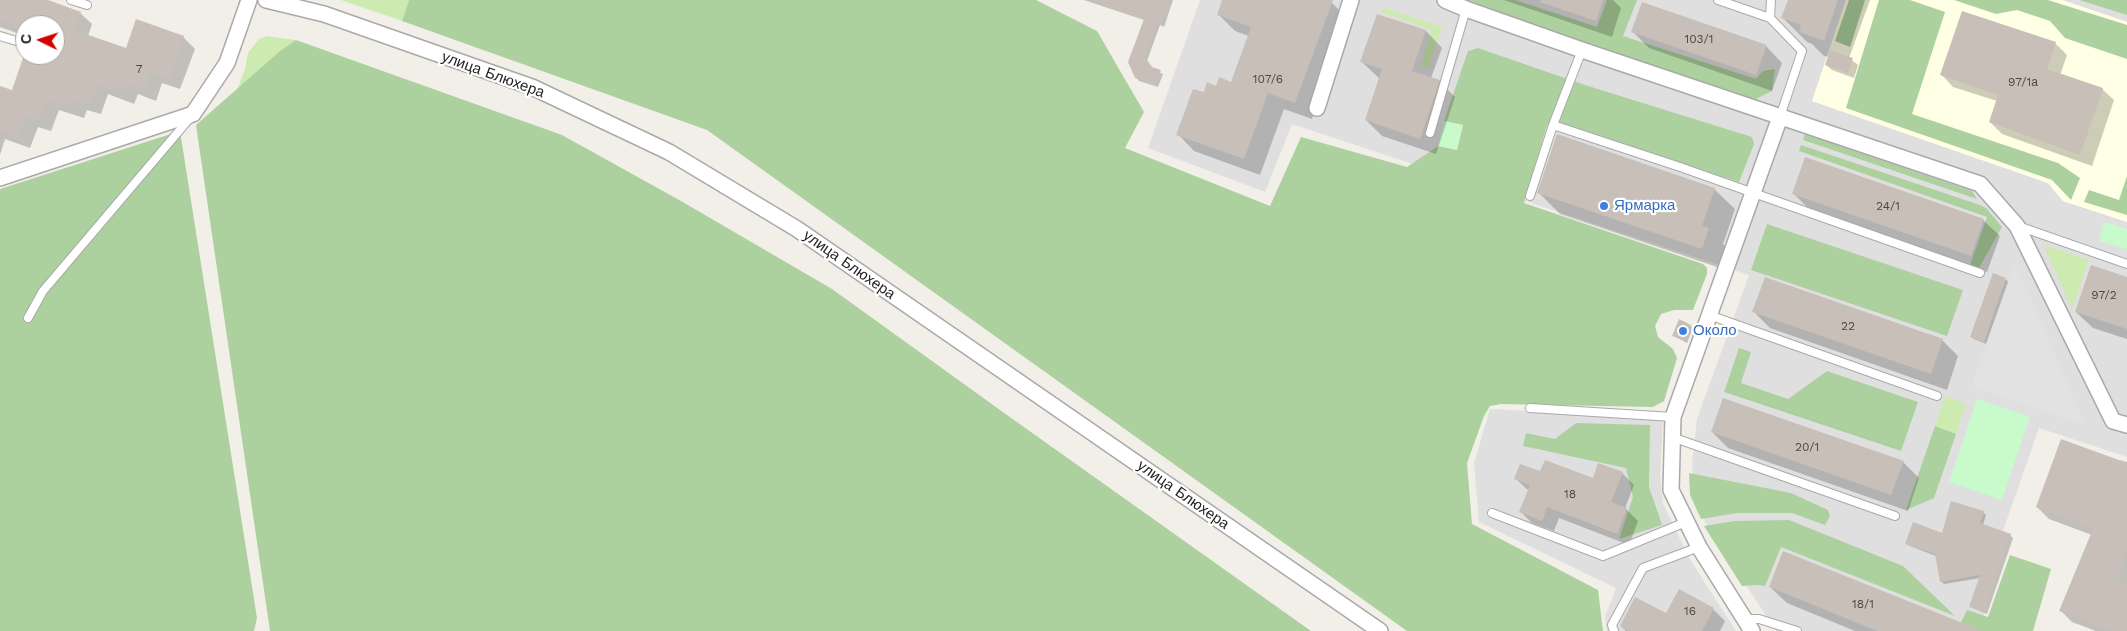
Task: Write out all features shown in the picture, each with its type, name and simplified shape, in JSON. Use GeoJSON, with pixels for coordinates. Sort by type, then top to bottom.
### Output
{"type":"FeatureCollection","features":[{"type":"Feature","properties":{"kind":"street"},"geometry":{"type":"LineString","coordinates":[[0,178],[193,114],[227,63],[249,0]]}},
{"type":"Feature","properties":{"kind":"street","name":"улица Блюхера"},"geometry":{"type":"LineString","coordinates":[[266,0],[324,14],[532,87],[669,152],[797,229],[1380,631]]}},
{"type":"Feature","properties":{"kind":"street"},"geometry":{"type":"LineString","coordinates":[[1317,108],[1351,0]]}},
{"type":"Feature","properties":{"kind":"street"},"geometry":{"type":"LineString","coordinates":[[1449,1],[1466,10],[1582,50],[1980,184],[2017,226],[2113,421],[2127,425]]}},
{"type":"Feature","properties":{"kind":"street"},"geometry":{"type":"LineString","coordinates":[[1749,625],[1699,547],[1671,490],[1673,417],[1780,117]]}},
{"type":"Feature","properties":{"kind":"lane"},"geometry":{"type":"LineString","coordinates":[[71,0],[87,6]]}},
{"type":"Feature","properties":{"kind":"lane"},"geometry":{"type":"LineString","coordinates":[[1718,0],[1770,18],[1802,51],[1780,117]]}},
{"type":"Feature","properties":{"kind":"lane"},"geometry":{"type":"LineString","coordinates":[[1770,0],[1770,18]]}},
{"type":"Feature","properties":{"kind":"lane"},"geometry":{"type":"LineString","coordinates":[[1430,134],[1466,10]]}},
{"type":"Feature","properties":{"kind":"lane"},"geometry":{"type":"LineString","coordinates":[[0,36],[15,40]]}},
{"type":"Feature","properties":{"kind":"lane"},"geometry":{"type":"LineString","coordinates":[[1530,196],[1553,125],[1582,50]]}},
{"type":"Feature","properties":{"kind":"lane"},"geometry":{"type":"LineString","coordinates":[[28,318],[43,291],[193,114]]}},
{"type":"Feature","properties":{"kind":"lane"},"geometry":{"type":"LineString","coordinates":[[1553,125],[1680,167],[1980,273]]}},
{"type":"Feature","properties":{"kind":"lane"},"geometry":{"type":"LineString","coordinates":[[2017,226],[2127,264]]}},
{"type":"Feature","properties":{"kind":"lane"},"geometry":{"type":"LineString","coordinates":[[1710,315],[1937,396]]}},
{"type":"Feature","properties":{"kind":"lane"},"geometry":{"type":"LineString","coordinates":[[1530,408],[1673,417]]}},
{"type":"Feature","properties":{"kind":"lane"},"geometry":{"type":"LineString","coordinates":[[1672,437],[1895,516]]}},
{"type":"Feature","properties":{"kind":"lane"},"geometry":{"type":"LineString","coordinates":[[1492,513],[1603,556],[1686,522]]}},
{"type":"Feature","properties":{"kind":"lane"},"geometry":{"type":"LineString","coordinates":[[1614,631],[1612,625],[1643,568],[1699,547]]}},
{"type":"Feature","properties":{"kind":"lane"},"geometry":{"type":"LineString","coordinates":[[1749,625],[1759,618],[1797,631]]}},
{"type":"Feature","properties":{"kind":"shaded area"},"geometry":{"type":"Polygon","coordinates":[[[1200,0],[1846,0],[1812,101],[2048,183],[2063,201],[2127,222],[2127,457],[2039,428],[2003,531],[2011,534],[1985,612],[1982,625],[1985,631],[1776,631],[1712,533],[1700,513],[1694,495],[1692,465],[1697,419],[1749,275],[1292,124],[1265,192],[1148,148],[1200,0]]]}},
{"type":"Feature","properties":{"kind":"shaded area"},"geometry":{"type":"Polygon","coordinates":[[[1846,0],[2062,0],[2127,22],[2127,222],[2063,201],[2048,183],[1812,101],[1846,0]]]}},
{"type":"Feature","properties":{"kind":"shaded area"},"geometry":{"type":"Polygon","coordinates":[[[2062,0],[2127,0],[2127,22],[2062,0]]]}},
{"type":"Feature","properties":{"kind":"shaded area"},"geometry":{"type":"Polygon","coordinates":[[[2015,263],[2085,425],[1972,386],[2015,263]]]}},
{"type":"Feature","properties":{"kind":"shaded area"},"geometry":{"type":"Polygon","coordinates":[[[1490,409],[1663,418],[1660,476],[1663,504],[1691,561],[1736,631],[1607,631],[1605,617],[1616,588],[1479,522],[1474,463],[1490,409]]]}},
{"type":"Feature","properties":{"kind":"green space"},"geometry":{"type":"Polygon","coordinates":[[[341,0],[409,0],[402,21],[341,0]]]}},
{"type":"Feature","properties":{"kind":"green space"},"geometry":{"type":"Polygon","coordinates":[[[409,0],[1036,0],[1097,31],[1144,112],[1125,148],[1270,206],[1301,137],[1407,167],[1438,146],[1457,150],[1463,125],[1444,121],[1468,51],[1478,48],[1585,85],[1752,137],[1754,144],[1739,182],[1565,125],[1547,125],[1524,203],[1703,264],[1707,268],[1707,274],[1693,310],[1674,310],[1661,314],[1655,326],[1658,337],[1673,349],[1677,358],[1664,401],[1653,407],[1501,404],[1490,406],[1484,416],[1467,463],[1472,524],[1598,590],[1603,631],[1407,631],[707,130],[402,21],[409,0]]]}},
{"type":"Feature","properties":{"kind":"green space"},"geometry":{"type":"Polygon","coordinates":[[[1460,0],[1515,0],[1597,27],[1607,0],[1637,0],[1623,36],[1756,79],[1763,71],[1775,69],[1772,91],[1750,102],[1460,0]]]}},
{"type":"Feature","properties":{"kind":"green space"},"geometry":{"type":"Polygon","coordinates":[[[1849,0],[1865,0],[1850,47],[1835,41],[1849,0]]]}},
{"type":"Feature","properties":{"kind":"green space"},"geometry":{"type":"Polygon","coordinates":[[[1879,0],[1910,0],[1945,12],[1912,114],[2058,163],[2080,178],[2071,200],[2052,180],[1846,108],[1879,0]]]}},
{"type":"Feature","properties":{"kind":"green space"},"geometry":{"type":"Polygon","coordinates":[[[1954,0],[2048,0],[2127,25],[2127,59],[2065,38],[2050,21],[2017,10],[1996,14],[1954,0]]]}},
{"type":"Feature","properties":{"kind":"green space"},"geometry":{"type":"Polygon","coordinates":[[[2079,0],[2127,0],[2127,15],[2079,0]]]}},
{"type":"Feature","properties":{"kind":"green space"},"geometry":{"type":"Polygon","coordinates":[[[1383,7],[1442,27],[1428,68],[1420,66],[1432,30],[1381,12],[1383,7]]]}},
{"type":"Feature","properties":{"kind":"green space"},"geometry":{"type":"Polygon","coordinates":[[[267,36],[296,40],[280,51],[237,90],[245,69],[248,53],[259,39],[267,36]]]}},
{"type":"Feature","properties":{"kind":"green space"},"geometry":{"type":"Polygon","coordinates":[[[296,40],[562,135],[681,201],[832,289],[1311,631],[270,631],[196,125],[280,51],[296,40]]]}},
{"type":"Feature","properties":{"kind":"green space"},"geometry":{"type":"Polygon","coordinates":[[[1444,121],[1463,125],[1457,150],[1438,146],[1444,121]]]}},
{"type":"Feature","properties":{"kind":"green space"},"geometry":{"type":"Polygon","coordinates":[[[180,131],[257,618],[254,631],[0,631],[0,189],[180,131]]]}},
{"type":"Feature","properties":{"kind":"green space"},"geometry":{"type":"Polygon","coordinates":[[[1805,134],[1972,191],[1977,199],[1803,140],[1805,134]]]}},
{"type":"Feature","properties":{"kind":"green space"},"geometry":{"type":"Polygon","coordinates":[[[1801,145],[1980,205],[1986,208],[2002,227],[1979,268],[1970,265],[1987,217],[1799,151],[1801,145]]]}},
{"type":"Feature","properties":{"kind":"green space"},"geometry":{"type":"Polygon","coordinates":[[[2127,176],[2127,215],[2084,202],[2089,190],[2119,200],[2127,176]]]}},
{"type":"Feature","properties":{"kind":"green space"},"geometry":{"type":"Polygon","coordinates":[[[2104,222],[2127,229],[2127,249],[2099,241],[2104,222]]]}},
{"type":"Feature","properties":{"kind":"green space"},"geometry":{"type":"Polygon","coordinates":[[[1767,224],[1963,290],[1947,336],[1751,270],[1767,224]]]}},
{"type":"Feature","properties":{"kind":"green space"},"geometry":{"type":"Polygon","coordinates":[[[2044,247],[2050,247],[2089,260],[2072,308],[2044,247]]]}},
{"type":"Feature","properties":{"kind":"green space"},"geometry":{"type":"Polygon","coordinates":[[[1739,348],[1751,352],[1741,383],[1788,399],[1827,371],[1918,402],[1901,451],[1724,392],[1739,348]]]}},
{"type":"Feature","properties":{"kind":"green space"},"geometry":{"type":"Polygon","coordinates":[[[1945,396],[1966,404],[1956,434],[1935,426],[1945,396]]]}},
{"type":"Feature","properties":{"kind":"green space"},"geometry":{"type":"Polygon","coordinates":[[[1977,399],[2030,417],[2002,500],[1949,482],[1977,399]]]}},
{"type":"Feature","properties":{"kind":"green space"},"geometry":{"type":"Polygon","coordinates":[[[1576,423],[1650,425],[1649,487],[1662,525],[1619,539],[1633,497],[1626,468],[1523,446],[1526,433],[1555,439],[1576,423]]]}},
{"type":"Feature","properties":{"kind":"green space"},"geometry":{"type":"Polygon","coordinates":[[[1935,426],[1956,434],[1934,498],[1906,510],[1935,426]]]}},
{"type":"Feature","properties":{"kind":"green space"},"geometry":{"type":"Polygon","coordinates":[[[1689,473],[1791,493],[1828,510],[1830,516],[1825,525],[1792,513],[1737,513],[1701,519],[1690,495],[1689,473]]]}},
{"type":"Feature","properties":{"kind":"green space"},"geometry":{"type":"Polygon","coordinates":[[[1789,520],[1903,566],[1955,616],[1781,547],[1765,586],[1742,586],[1704,526],[1735,521],[1789,520]]]}},
{"type":"Feature","properties":{"kind":"green space"},"geometry":{"type":"Polygon","coordinates":[[[2010,555],[2051,569],[2033,631],[1957,631],[1967,610],[1988,617],[2010,555]]]}},
{"type":"Feature","properties":{"kind":"building"},"geometry":{"type":"Polygon","coordinates":[[[0,0],[48,0],[81,12],[74,30],[126,48],[136,19],[184,36],[169,79],[150,72],[144,90],[126,83],[123,93],[97,84],[90,104],[75,99],[72,108],[47,99],[40,120],[26,116],[18,137],[0,131],[0,86],[12,90],[21,65],[65,65],[65,15],[15,15],[15,25],[0,20],[0,0]]]}},
{"type":"Feature","properties":{"kind":"building"},"geometry":{"type":"Polygon","coordinates":[[[1095,0],[1170,0],[1161,25],[1157,23],[1145,57],[1152,67],[1161,70],[1156,85],[1135,78],[1128,62],[1144,19],[1095,2],[1095,0]]]}},
{"type":"Feature","properties":{"kind":"building"},"geometry":{"type":"Polygon","coordinates":[[[1222,0],[1333,0],[1295,103],[1268,93],[1244,159],[1176,135],[1193,89],[1204,92],[1207,82],[1216,86],[1219,77],[1231,82],[1251,27],[1217,15],[1222,0]]]}},
{"type":"Feature","properties":{"kind":"building"},"geometry":{"type":"Polygon","coordinates":[[[1541,0],[1603,0],[1596,21],[1540,2],[1541,0]]]}},
{"type":"Feature","properties":{"kind":"building"},"geometry":{"type":"Polygon","coordinates":[[[1788,0],[1838,0],[1824,41],[1799,32],[1801,25],[1781,18],[1788,0]]]}},
{"type":"Feature","properties":{"kind":"building"},"geometry":{"type":"Polygon","coordinates":[[[1642,2],[1767,45],[1756,75],[1631,32],[1642,2]]]}},
{"type":"Feature","properties":{"kind":"building"},"geometry":{"type":"Polygon","coordinates":[[[1962,11],[2056,42],[2047,69],[2103,88],[2080,155],[1989,122],[1998,95],[1940,75],[1962,11]]]}},
{"type":"Feature","properties":{"kind":"building"},"geometry":{"type":"Polygon","coordinates":[[[1377,14],[1426,30],[1412,71],[1440,80],[1420,139],[1365,120],[1382,69],[1360,62],[1377,14]]]}},
{"type":"Feature","properties":{"kind":"building"},"geometry":{"type":"Polygon","coordinates":[[[1830,50],[1853,58],[1848,73],[1825,65],[1830,50]]]}},
{"type":"Feature","properties":{"kind":"building"},"geometry":{"type":"Polygon","coordinates":[[[1557,134],[1715,188],[1702,226],[1709,228],[1702,249],[1537,193],[1557,134]]]}},
{"type":"Feature","properties":{"kind":"building"},"geometry":{"type":"Polygon","coordinates":[[[1805,157],[1984,219],[1971,256],[1792,194],[1805,157]]]}},
{"type":"Feature","properties":{"kind":"building"},"geometry":{"type":"Polygon","coordinates":[[[2091,265],[2127,277],[2127,329],[2075,312],[2091,265]]]}},
{"type":"Feature","properties":{"kind":"building"},"geometry":{"type":"Polygon","coordinates":[[[1993,273],[2006,278],[1984,342],[1970,337],[1993,273]]]}},
{"type":"Feature","properties":{"kind":"building"},"geometry":{"type":"Polygon","coordinates":[[[1765,277],[1943,339],[1931,374],[1752,312],[1765,277]]]}},
{"type":"Feature","properties":{"kind":"building"},"geometry":{"type":"Polygon","coordinates":[[[1679,319],[1691,325],[1685,341],[1672,336],[1679,319]]]}},
{"type":"Feature","properties":{"kind":"building"},"geometry":{"type":"Polygon","coordinates":[[[1723,398],[1904,461],[1891,495],[1711,432],[1723,398]]]}},
{"type":"Feature","properties":{"kind":"building"},"geometry":{"type":"Polygon","coordinates":[[[2061,439],[2127,463],[2127,549],[2116,580],[2127,584],[2127,631],[2113,631],[2059,611],[2093,529],[2036,507],[2061,439]]]}},
{"type":"Feature","properties":{"kind":"building"},"geometry":{"type":"Polygon","coordinates":[[[1545,460],[1593,478],[1598,463],[1623,472],[1611,502],[1627,508],[1617,534],[1547,507],[1542,521],[1519,512],[1530,485],[1514,479],[1520,464],[1540,471],[1545,460]]]}},
{"type":"Feature","properties":{"kind":"building"},"geometry":{"type":"Polygon","coordinates":[[[1951,501],[1984,511],[1980,523],[2011,534],[1985,612],[1969,607],[1980,575],[1940,582],[1935,554],[1905,544],[1913,522],[1942,533],[1951,501]]]}},
{"type":"Feature","properties":{"kind":"building"},"geometry":{"type":"Polygon","coordinates":[[[1783,551],[1980,631],[1877,631],[1769,587],[1783,551]]]}},
{"type":"Feature","properties":{"kind":"building"},"geometry":{"type":"Polygon","coordinates":[[[1679,589],[1714,608],[1702,631],[1628,631],[1620,626],[1635,597],[1666,613],[1679,589]]]}},
{"type":"Feature","properties":{"kind":"place","name":"Ярмарка"},"geometry":{"type":"Point","coordinates":[1604,206]}},
{"type":"Feature","properties":{"kind":"place","name":"Около"},"geometry":{"type":"Point","coordinates":[1683,331]}}]}
